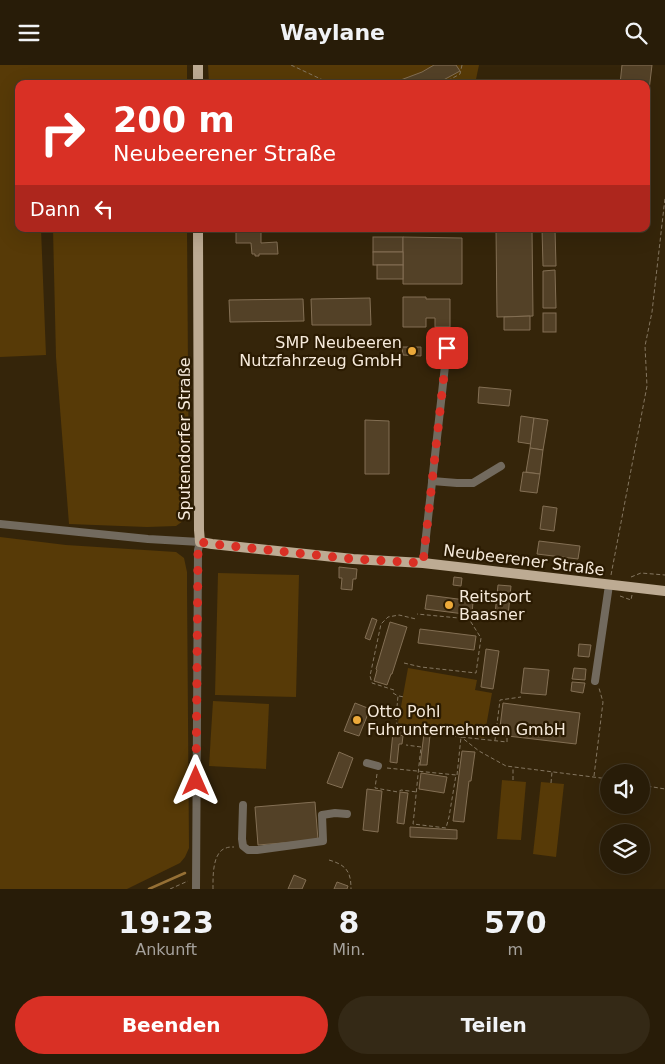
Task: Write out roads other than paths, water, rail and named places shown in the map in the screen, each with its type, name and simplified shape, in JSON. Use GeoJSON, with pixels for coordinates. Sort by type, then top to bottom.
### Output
{"type":"FeatureCollection","features":[{"type":"Feature","properties":{"kind":"main road"},"geometry":{"type":"LineString","coordinates":[[198,65],[198,80]]}},
{"type":"Feature","properties":{"kind":"main road","name":"Sputendorfer Straße"},"geometry":{"type":"LineString","coordinates":[[198,232],[200,542]]}},
{"type":"Feature","properties":{"kind":"main road","name":"Neubeerener Straße"},"geometry":{"type":"LineString","coordinates":[[200,542],[353,559],[423,563],[665,591]]}},
{"type":"Feature","properties":{"kind":"street"},"geometry":{"type":"LineString","coordinates":[[423,563],[447,348]]}},
{"type":"Feature","properties":{"kind":"street"},"geometry":{"type":"LineString","coordinates":[[432,481],[473,483],[501,466]]}},
{"type":"Feature","properties":{"kind":"street"},"geometry":{"type":"LineString","coordinates":[[0,524],[148,539],[200,542]]}},
{"type":"Feature","properties":{"kind":"street","name":"Sputendorfer Straße"},"geometry":{"type":"LineString","coordinates":[[196,889],[198,550],[200,542]]}},
{"type":"Feature","properties":{"kind":"street"},"geometry":{"type":"LineString","coordinates":[[595,681],[609,585]]}},
{"type":"Feature","properties":{"kind":"street"},"geometry":{"type":"LineString","coordinates":[[366,763],[378,766]]}},
{"type":"Feature","properties":{"kind":"street"},"geometry":{"type":"LineString","coordinates":[[243,805],[242,839],[243,846],[248,850],[323,841],[322,815],[347,814]]}},
{"type":"Feature","properties":{"kind":"waterway"},"geometry":{"type":"LineString","coordinates":[[149,889],[185,873]]}},
{"type":"Feature","properties":{"kind":"place","name":"SMP Neubeeren Nutzfahrzeug GmbH"},"geometry":{"type":"Point","coordinates":[412,351]}},
{"type":"Feature","properties":{"kind":"place","name":"Reitsport Baasner"},"geometry":{"type":"Point","coordinates":[449,605]}},
{"type":"Feature","properties":{"kind":"place","name":"Otto Pohl Fuhrunternehmen GmbH"},"geometry":{"type":"Point","coordinates":[357,720]}}]}
